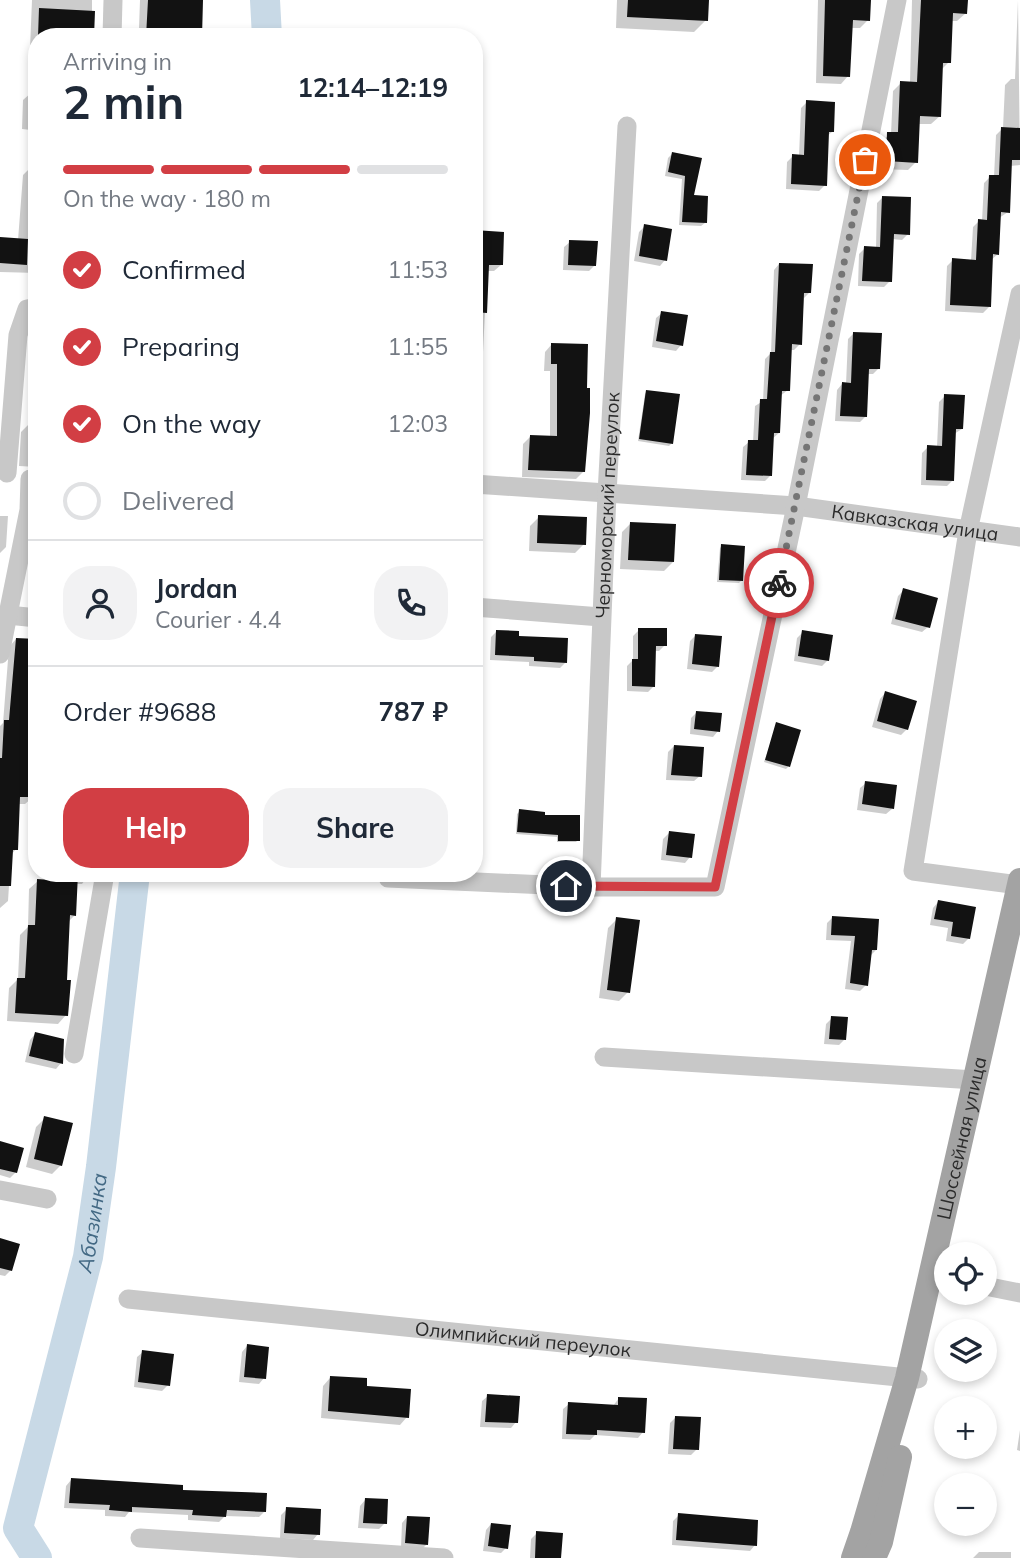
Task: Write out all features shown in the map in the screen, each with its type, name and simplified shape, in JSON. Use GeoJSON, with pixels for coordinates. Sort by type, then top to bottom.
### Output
{"type":"FeatureCollection","features":[{"type":"Feature","properties":{"kind":"main road","name":"Шоссейная улица"},"geometry":{"type":"LineString","coordinates":[[874,1558],[881,1542],[912,1378],[975,1080],[1020,890]]}},
{"type":"Feature","properties":{"kind":"main road","name":"Шоссейная улица"},"geometry":{"type":"LineString","coordinates":[[951,1242],[1020,890]]}},
{"type":"Feature","properties":{"kind":"main road","name":"Шоссейная улица"},"geometry":{"type":"LineString","coordinates":[[853,1558],[935,1305]]}},
{"type":"Feature","properties":{"kind":"street"},"geometry":{"type":"LineString","coordinates":[[111,28],[113,0]]}},
{"type":"Feature","properties":{"kind":"street"},"geometry":{"type":"LineString","coordinates":[[478,882],[591,887],[715,887],[796,506],[897,0]]}},
{"type":"Feature","properties":{"kind":"street","name":"Черноморский переулок"},"geometry":{"type":"LineString","coordinates":[[591,887],[601,617],[627,126]]}},
{"type":"Feature","properties":{"kind":"street"},"geometry":{"type":"LineString","coordinates":[[1020,294],[968,531],[914,871],[1020,890]]}},
{"type":"Feature","properties":{"kind":"street"},"geometry":{"type":"LineString","coordinates":[[28,309],[18,335],[3,473],[28,478]]}},
{"type":"Feature","properties":{"kind":"street","name":"Кавказская улица"},"geometry":{"type":"LineString","coordinates":[[483,485],[796,506],[1020,537]]}},
{"type":"Feature","properties":{"kind":"street"},"geometry":{"type":"LineString","coordinates":[[0,654],[28,515]]}},
{"type":"Feature","properties":{"kind":"street"},"geometry":{"type":"LineString","coordinates":[[483,608],[601,617]]}},
{"type":"Feature","properties":{"kind":"street"},"geometry":{"type":"LineString","coordinates":[[8,615],[28,617]]}},
{"type":"Feature","properties":{"kind":"street"},"geometry":{"type":"LineString","coordinates":[[74,1054],[103,882]]}},
{"type":"Feature","properties":{"kind":"street"},"geometry":{"type":"LineString","coordinates":[[604,1057],[975,1080]]}},
{"type":"Feature","properties":{"kind":"street"},"geometry":{"type":"LineString","coordinates":[[0,1189],[47,1199]]}},
{"type":"Feature","properties":{"kind":"street"},"geometry":{"type":"LineString","coordinates":[[997,1288],[1020,1293]]}},
{"type":"Feature","properties":{"kind":"street","name":"Олимпийский переулок"},"geometry":{"type":"LineString","coordinates":[[128,1299],[912,1378]]}},
{"type":"Feature","properties":{"kind":"street"},"geometry":{"type":"LineString","coordinates":[[140,1538],[444,1558]]}},
{"type":"Feature","properties":{"kind":"building"},"geometry":{"type":"Polygon","coordinates":[[[148,0],[203,0],[202,28],[146,28],[148,0]]]}},
{"type":"Feature","properties":{"kind":"building"},"geometry":{"type":"Polygon","coordinates":[[[628,0],[709,0],[708,21],[627,17],[628,0]]]}},
{"type":"Feature","properties":{"kind":"building"},"geometry":{"type":"Polygon","coordinates":[[[825,0],[871,0],[870,21],[853,20],[850,77],[823,76],[825,0]]]}},
{"type":"Feature","properties":{"kind":"building"},"geometry":{"type":"Polygon","coordinates":[[[921,0],[968,0],[967,14],[953,13],[951,63],[943,63],[941,117],[920,116],[918,163],[886,161],[887,132],[898,132],[900,81],[917,82],[921,0]]]}},
{"type":"Feature","properties":{"kind":"building"},"geometry":{"type":"Polygon","coordinates":[[[39,8],[95,11],[94,28],[38,28],[39,8]]]}},
{"type":"Feature","properties":{"kind":"building"},"geometry":{"type":"Polygon","coordinates":[[[806,100],[835,102],[834,132],[829,132],[827,186],[791,184],[792,154],[804,155],[806,100]]]}},
{"type":"Feature","properties":{"kind":"building"},"geometry":{"type":"Polygon","coordinates":[[[1001,127],[1020,128],[1020,160],[1012,160],[1010,213],[1001,212],[999,255],[993,254],[991,307],[950,305],[952,258],[976,260],[978,219],[987,220],[989,175],[999,175],[1001,127]]]}},
{"type":"Feature","properties":{"kind":"building"},"geometry":{"type":"Polygon","coordinates":[[[672,152],[702,158],[694,195],[708,196],[707,223],[682,222],[685,176],[668,172],[672,152]]]}},
{"type":"Feature","properties":{"kind":"building"},"geometry":{"type":"Polygon","coordinates":[[[882,196],[911,197],[910,235],[894,234],[892,282],[862,281],[864,246],[880,247],[882,196]]]}},
{"type":"Feature","properties":{"kind":"building"},"geometry":{"type":"Polygon","coordinates":[[[644,224],[672,229],[667,261],[639,256],[644,224]]]}},
{"type":"Feature","properties":{"kind":"building"},"geometry":{"type":"Polygon","coordinates":[[[483,231],[504,232],[503,265],[489,265],[487,313],[483,313],[483,231]]]}},
{"type":"Feature","properties":{"kind":"building"},"geometry":{"type":"Polygon","coordinates":[[[0,237],[28,239],[27,265],[0,263],[0,237]]]}},
{"type":"Feature","properties":{"kind":"building"},"geometry":{"type":"Polygon","coordinates":[[[569,240],[598,241],[596,266],[568,265],[569,240]]]}},
{"type":"Feature","properties":{"kind":"building"},"geometry":{"type":"Polygon","coordinates":[[[779,263],[813,264],[811,293],[804,293],[802,345],[792,344],[790,391],[782,391],[780,433],[774,433],[772,476],[746,475],[748,440],[758,440],[760,399],[767,399],[770,352],[775,352],[779,263]]]}},
{"type":"Feature","properties":{"kind":"building"},"geometry":{"type":"Polygon","coordinates":[[[661,311],[688,315],[683,346],[656,341],[661,311]]]}},
{"type":"Feature","properties":{"kind":"building"},"geometry":{"type":"Polygon","coordinates":[[[853,332],[882,333],[880,369],[869,369],[867,417],[840,416],[842,382],[851,383],[853,332]]]}},
{"type":"Feature","properties":{"kind":"building"},"geometry":{"type":"Polygon","coordinates":[[[551,343],[588,344],[587,388],[590,388],[590,413],[585,472],[528,470],[530,435],[557,436],[557,364],[551,364],[551,343]]]}},
{"type":"Feature","properties":{"kind":"building"},"geometry":{"type":"Polygon","coordinates":[[[646,390],[680,394],[673,444],[639,439],[646,390]]]}},
{"type":"Feature","properties":{"kind":"building"},"geometry":{"type":"Polygon","coordinates":[[[944,394],[965,395],[963,429],[956,429],[954,481],[926,480],[927,445],[942,446],[944,394]]]}},
{"type":"Feature","properties":{"kind":"building"},"geometry":{"type":"Polygon","coordinates":[[[538,515],[587,517],[586,545],[537,543],[538,515]]]}},
{"type":"Feature","properties":{"kind":"building"},"geometry":{"type":"Polygon","coordinates":[[[630,522],[676,524],[674,562],[628,560],[630,522]]]}},
{"type":"Feature","properties":{"kind":"building"},"geometry":{"type":"Polygon","coordinates":[[[721,544],[745,546],[743,581],[719,580],[721,544]]]}},
{"type":"Feature","properties":{"kind":"building"},"geometry":{"type":"Polygon","coordinates":[[[903,588],[938,598],[930,628],[895,619],[903,588]]]}},
{"type":"Feature","properties":{"kind":"building"},"geometry":{"type":"Polygon","coordinates":[[[638,628],[667,628],[667,646],[656,646],[655,687],[632,686],[632,659],[638,659],[638,628]]]}},
{"type":"Feature","properties":{"kind":"building"},"geometry":{"type":"Polygon","coordinates":[[[496,630],[519,631],[519,636],[568,638],[567,663],[534,661],[534,657],[495,655],[496,630]]]}},
{"type":"Feature","properties":{"kind":"building"},"geometry":{"type":"Polygon","coordinates":[[[802,630],[833,635],[829,661],[798,656],[802,630]]]}},
{"type":"Feature","properties":{"kind":"building"},"geometry":{"type":"Polygon","coordinates":[[[695,634],[722,636],[719,667],[692,664],[695,634]]]}},
{"type":"Feature","properties":{"kind":"building"},"geometry":{"type":"Polygon","coordinates":[[[16,638],[28,639],[28,797],[20,797],[18,850],[13,850],[11,886],[0,886],[0,758],[4,720],[9,720],[16,638]]]}},
{"type":"Feature","properties":{"kind":"building"},"geometry":{"type":"Polygon","coordinates":[[[885,691],[917,701],[908,730],[877,721],[885,691]]]}},
{"type":"Feature","properties":{"kind":"building"},"geometry":{"type":"Polygon","coordinates":[[[696,711],[722,713],[720,732],[694,729],[696,711]]]}},
{"type":"Feature","properties":{"kind":"building"},"geometry":{"type":"Polygon","coordinates":[[[776,722],[801,730],[790,767],[765,760],[776,722]]]}},
{"type":"Feature","properties":{"kind":"building"},"geometry":{"type":"Polygon","coordinates":[[[674,745],[704,747],[702,777],[671,775],[674,745]]]}},
{"type":"Feature","properties":{"kind":"building"},"geometry":{"type":"Polygon","coordinates":[[[865,781],[897,785],[894,809],[862,804],[865,781]]]}},
{"type":"Feature","properties":{"kind":"building"},"geometry":{"type":"Polygon","coordinates":[[[519,809],[545,812],[545,815],[580,815],[580,841],[558,841],[558,835],[517,832],[519,809]]]}},
{"type":"Feature","properties":{"kind":"building"},"geometry":{"type":"Polygon","coordinates":[[[669,831],[695,834],[692,858],[666,855],[669,831]]]}},
{"type":"Feature","properties":{"kind":"building"},"geometry":{"type":"Polygon","coordinates":[[[37,882],[78,882],[76,916],[70,915],[67,980],[71,980],[68,1016],[15,1013],[17,978],[25,978],[28,925],[35,925],[37,882]]]}},
{"type":"Feature","properties":{"kind":"building"},"geometry":{"type":"Polygon","coordinates":[[[938,900],[976,907],[970,939],[951,936],[953,922],[934,919],[938,900]]]}},
{"type":"Feature","properties":{"kind":"building"},"geometry":{"type":"Polygon","coordinates":[[[832,916],[879,919],[877,950],[872,950],[868,986],[850,983],[855,936],[831,935],[832,916]]]}},
{"type":"Feature","properties":{"kind":"building"},"geometry":{"type":"Polygon","coordinates":[[[616,917],[640,920],[630,993],[607,990],[616,917]]]}},
{"type":"Feature","properties":{"kind":"building"},"geometry":{"type":"Polygon","coordinates":[[[831,1016],[848,1017],[846,1040],[829,1039],[831,1016]]]}},
{"type":"Feature","properties":{"kind":"building"},"geometry":{"type":"Polygon","coordinates":[[[35,1032],[64,1039],[63,1064],[29,1056],[35,1032]]]}},
{"type":"Feature","properties":{"kind":"building"},"geometry":{"type":"Polygon","coordinates":[[[44,1116],[73,1123],[62,1166],[34,1159],[44,1116]]]}},
{"type":"Feature","properties":{"kind":"building"},"geometry":{"type":"Polygon","coordinates":[[[0,1141],[24,1148],[17,1173],[0,1169],[0,1141]]]}},
{"type":"Feature","properties":{"kind":"building"},"geometry":{"type":"Polygon","coordinates":[[[0,1238],[20,1244],[12,1271],[0,1268],[0,1238]]]}},
{"type":"Feature","properties":{"kind":"building"},"geometry":{"type":"Polygon","coordinates":[[[247,1344],[269,1347],[266,1379],[244,1377],[247,1344]]]}},
{"type":"Feature","properties":{"kind":"building"},"geometry":{"type":"Polygon","coordinates":[[[142,1350],[174,1354],[170,1386],[138,1382],[142,1350]]]}},
{"type":"Feature","properties":{"kind":"building"},"geometry":{"type":"Polygon","coordinates":[[[330,1376],[367,1378],[367,1386],[411,1389],[409,1418],[328,1411],[330,1376]]]}},
{"type":"Feature","properties":{"kind":"building"},"geometry":{"type":"Polygon","coordinates":[[[487,1394],[520,1396],[518,1423],[485,1422],[487,1394]]]}},
{"type":"Feature","properties":{"kind":"building"},"geometry":{"type":"Polygon","coordinates":[[[618,1397],[647,1398],[645,1433],[597,1430],[597,1435],[566,1434],[568,1402],[618,1405],[618,1397]]]}},
{"type":"Feature","properties":{"kind":"building"},"geometry":{"type":"Polygon","coordinates":[[[675,1416],[701,1417],[699,1450],[673,1449],[675,1416]]]}},
{"type":"Feature","properties":{"kind":"building"},"geometry":{"type":"Polygon","coordinates":[[[71,1478],[183,1485],[183,1490],[267,1493],[266,1512],[227,1510],[226,1517],[192,1515],[193,1510],[132,1507],[132,1512],[109,1510],[110,1505],[69,1503],[71,1478]]]}},
{"type":"Feature","properties":{"kind":"building"},"geometry":{"type":"Polygon","coordinates":[[[365,1498],[388,1499],[387,1524],[363,1523],[365,1498]]]}},
{"type":"Feature","properties":{"kind":"building"},"geometry":{"type":"Polygon","coordinates":[[[286,1507],[321,1509],[320,1535],[284,1533],[286,1507]]]}},
{"type":"Feature","properties":{"kind":"building"},"geometry":{"type":"Polygon","coordinates":[[[678,1513],[758,1520],[757,1546],[676,1540],[678,1513]]]}},
{"type":"Feature","properties":{"kind":"building"},"geometry":{"type":"Polygon","coordinates":[[[407,1516],[430,1517],[428,1545],[405,1543],[407,1516]]]}},
{"type":"Feature","properties":{"kind":"building"},"geometry":{"type":"Polygon","coordinates":[[[491,1523],[511,1525],[508,1549],[488,1546],[491,1523]]]}},
{"type":"Feature","properties":{"kind":"building"},"geometry":{"type":"Polygon","coordinates":[[[536,1531],[563,1533],[561,1558],[535,1558],[536,1531]]]}},
{"type":"Feature","properties":{"kind":"waterway","name":"Абазинка"},"geometry":{"type":"LineString","coordinates":[[265,0],[267,28]]}},
{"type":"Feature","properties":{"kind":"waterway","name":"Абазинка"},"geometry":{"type":"LineString","coordinates":[[37,1558],[18,1528],[88,1257],[134,882]]}},
{"type":"Feature","properties":{"kind":"way so far"},"geometry":{"type":"LineString","coordinates":[[779,583],[865,160]]}},
{"type":"Feature","properties":{"kind":"route"},"geometry":{"type":"LineString","coordinates":[[566,886],[715,887],[779,583]]}}]}
